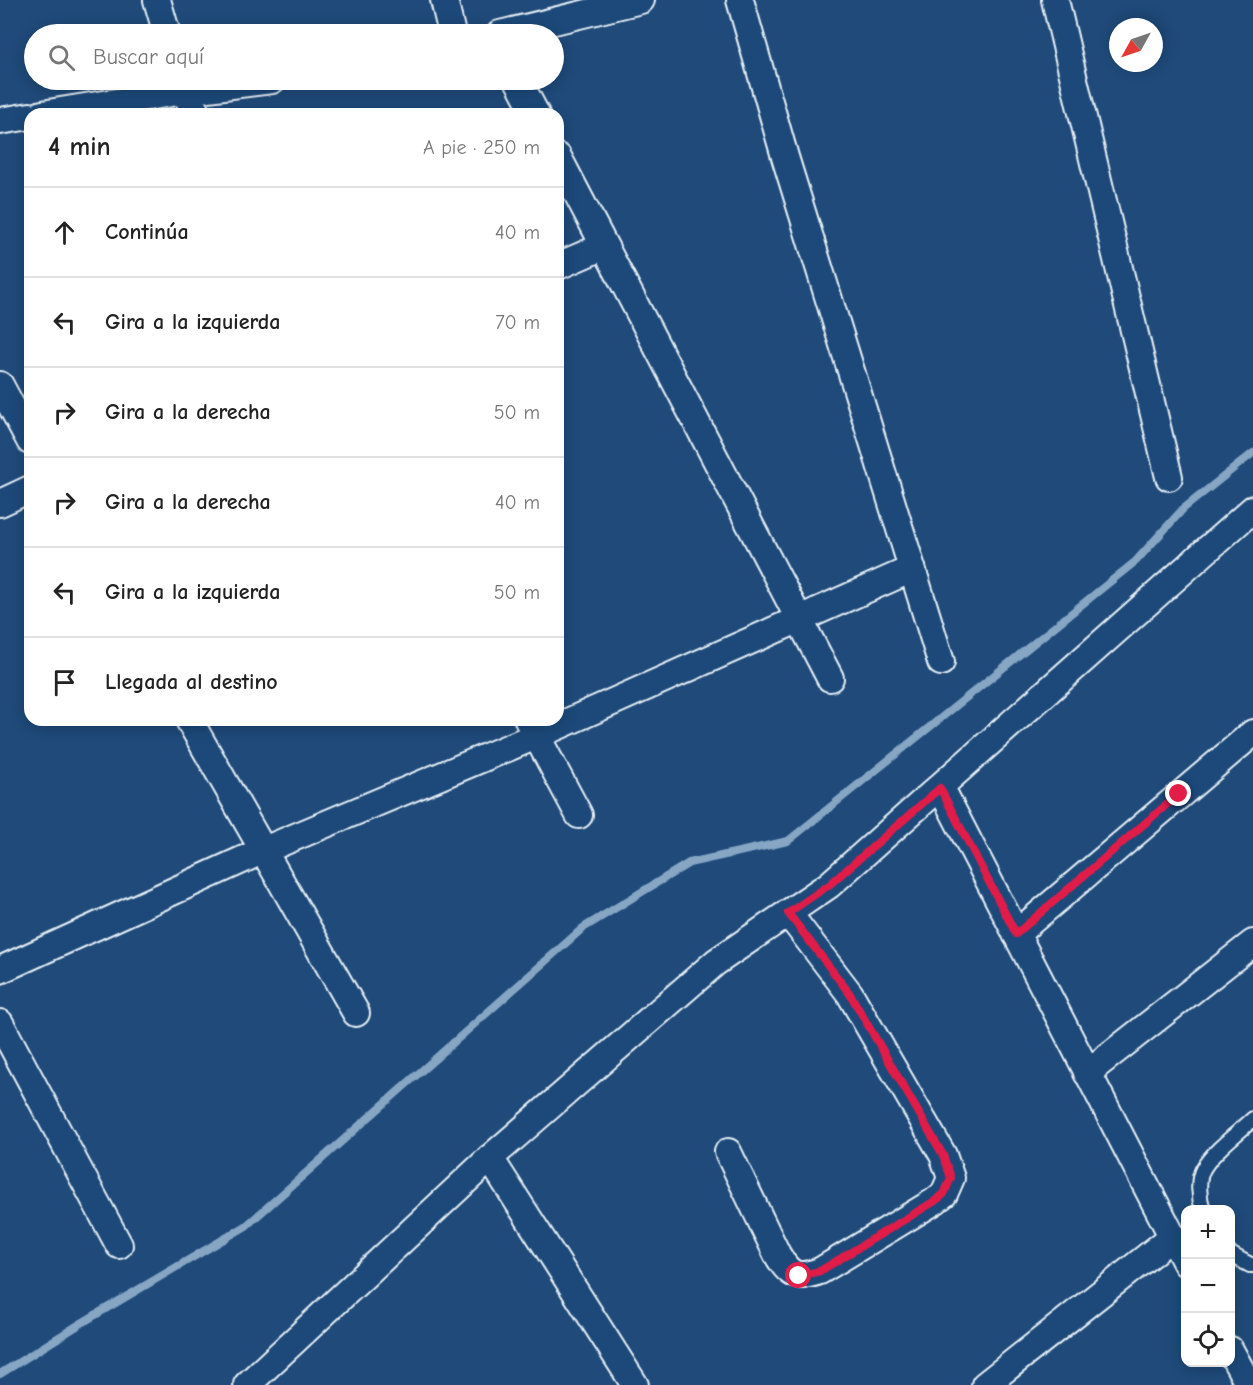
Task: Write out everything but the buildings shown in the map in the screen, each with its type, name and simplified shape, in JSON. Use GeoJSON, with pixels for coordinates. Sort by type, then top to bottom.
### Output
{"type":"FeatureCollection","features":[{"type":"Feature","properties":{"kind":"street"},"geometry":{"type":"LineString","coordinates":[[157,0],[164,24]]}},
{"type":"Feature","properties":{"kind":"street"},"geometry":{"type":"LineString","coordinates":[[444,0],[450,24]]}},
{"type":"Feature","properties":{"kind":"street"},"geometry":{"type":"LineString","coordinates":[[541,24],[641,0]]}},
{"type":"Feature","properties":{"kind":"street"},"geometry":{"type":"LineString","coordinates":[[740,0],[785,157],[941,662]]}},
{"type":"Feature","properties":{"kind":"street"},"geometry":{"type":"LineString","coordinates":[[1055,0],[1169,477]]}},
{"type":"Feature","properties":{"kind":"street"},"geometry":{"type":"LineString","coordinates":[[71,108],[158,90]]}},
{"type":"Feature","properties":{"kind":"street"},"geometry":{"type":"LineString","coordinates":[[185,90],[194,108]]}},
{"type":"Feature","properties":{"kind":"street"},"geometry":{"type":"LineString","coordinates":[[523,90],[533,108]]}},
{"type":"Feature","properties":{"kind":"street"},"geometry":{"type":"LineString","coordinates":[[0,121],[24,117]]}},
{"type":"Feature","properties":{"kind":"street"},"geometry":{"type":"LineString","coordinates":[[564,169],[830,678]]}},
{"type":"Feature","properties":{"kind":"street"},"geometry":{"type":"LineString","coordinates":[[564,263],[604,246]]}},
{"type":"Feature","properties":{"kind":"street"},"geometry":{"type":"LineString","coordinates":[[0,385],[24,430]]}},
{"type":"Feature","properties":{"kind":"street"},"geometry":{"type":"LineString","coordinates":[[0,503],[24,492]]}},
{"type":"Feature","properties":{"kind":"street"},"geometry":{"type":"LineString","coordinates":[[247,1385],[490,1158],[716,962],[829,885],[1253,509]]}},
{"type":"Feature","properties":{"kind":"street"},"geometry":{"type":"LineString","coordinates":[[564,715],[799,619],[912,569]]}},
{"type":"Feature","properties":{"kind":"street"},"geometry":{"type":"LineString","coordinates":[[192,726],[356,1012]]}},
{"type":"Feature","properties":{"kind":"street"},"geometry":{"type":"LineString","coordinates":[[0,970],[532,728],[579,815]]}},
{"type":"Feature","properties":{"kind":"street"},"geometry":{"type":"LineString","coordinates":[[1016,934],[1253,733]]}},
{"type":"Feature","properties":{"kind":"street"},"geometry":{"type":"LineString","coordinates":[[940,788],[1183,1259]]}},
{"type":"Feature","properties":{"kind":"street"},"geometry":{"type":"LineString","coordinates":[[728,1152],[777,1254],[791,1273],[799,1276],[820,1271],[935,1201],[944,1194],[951,1178],[943,1155],[850,994],[788,913]]}},
{"type":"Feature","properties":{"kind":"street"},"geometry":{"type":"LineString","coordinates":[[1088,1073],[1253,943]]}},
{"type":"Feature","properties":{"kind":"street"},"geometry":{"type":"LineString","coordinates":[[0,1023],[119,1245]]}},
{"type":"Feature","properties":{"kind":"street"},"geometry":{"type":"LineString","coordinates":[[490,1158],[635,1385]]}},
{"type":"Feature","properties":{"kind":"street"},"geometry":{"type":"LineString","coordinates":[[985,1385],[1172,1237]]}},
{"type":"Feature","properties":{"kind":"street"},"geometry":{"type":"LineString","coordinates":[[1235,1359],[1249,1385]]}},
{"type":"Feature","properties":{"kind":"lane"},"geometry":{"type":"LineString","coordinates":[[1202,1205],[1199,1197],[1202,1170],[1222,1147],[1253,1119]]}},
{"type":"Feature","properties":{"kind":"lane"},"geometry":{"type":"LineString","coordinates":[[1235,1257],[1253,1265]]}},
{"type":"Feature","properties":{"kind":"waterway"},"geometry":{"type":"LineString","coordinates":[[0,1374],[246,1226],[583,928],[689,863],[788,841],[1136,561],[1183,509],[1253,453]]}},
{"type":"Feature","properties":{"kind":"route"},"geometry":{"type":"LineString","coordinates":[[799,1276],[820,1271],[935,1201],[944,1194],[951,1178],[943,1155],[850,994],[788,913],[829,885],[940,788],[1016,934],[1179,794]]}}]}
